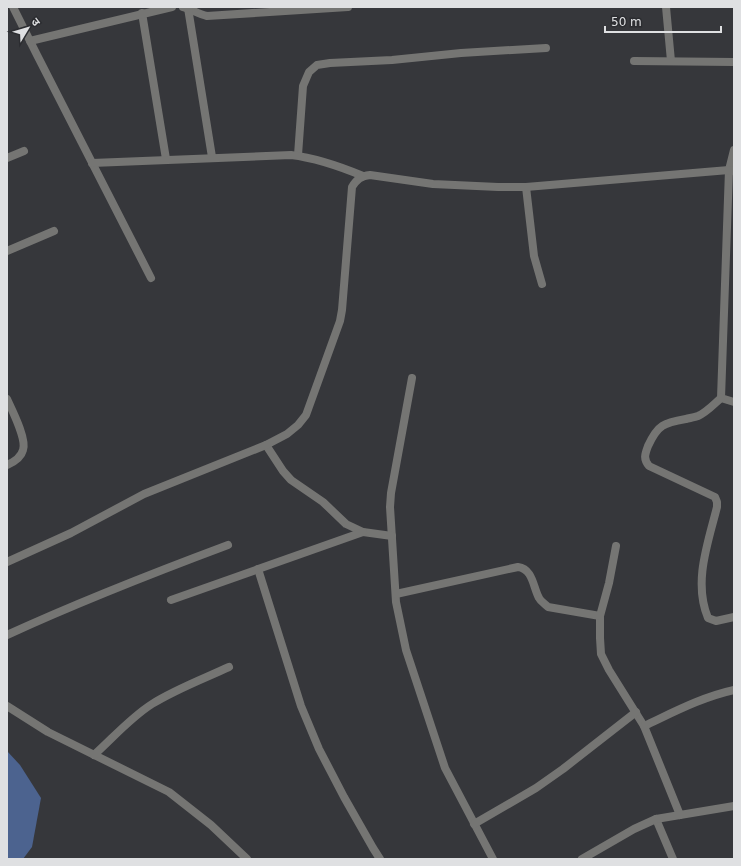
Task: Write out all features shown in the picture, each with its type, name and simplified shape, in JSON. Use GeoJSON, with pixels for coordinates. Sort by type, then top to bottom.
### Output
{"type":"FeatureCollection","features":[{"type":"Feature","properties":{"kind":"street"},"geometry":{"type":"LineString","coordinates":[[13,7],[150,278]]}},
{"type":"Feature","properties":{"kind":"street"},"geometry":{"type":"LineString","coordinates":[[30,41],[172,7]]}},
{"type":"Feature","properties":{"kind":"street"},"geometry":{"type":"LineString","coordinates":[[185,8],[197,14],[207,16],[348,7]]}},
{"type":"Feature","properties":{"kind":"street"},"geometry":{"type":"LineString","coordinates":[[666,7],[671,61]]}},
{"type":"Feature","properties":{"kind":"street"},"geometry":{"type":"LineString","coordinates":[[185,8],[212,157]]}},
{"type":"Feature","properties":{"kind":"street"},"geometry":{"type":"LineString","coordinates":[[142,13],[166,159]]}},
{"type":"Feature","properties":{"kind":"street"},"geometry":{"type":"LineString","coordinates":[[298,156],[303,86],[309,72],[318,65],[392,60],[461,53],[546,48]]}},
{"type":"Feature","properties":{"kind":"street"},"geometry":{"type":"LineString","coordinates":[[634,61],[734,62]]}},
{"type":"Feature","properties":{"kind":"street"},"geometry":{"type":"LineString","coordinates":[[734,150],[731,170],[721,398],[698,416],[662,425],[656,431],[650,442],[645,458],[649,466],[715,497],[718,502],[704,557],[701,590],[703,604],[708,618],[716,621],[734,617]]}},
{"type":"Feature","properties":{"kind":"street"},"geometry":{"type":"LineString","coordinates":[[7,158],[24,151]]}},
{"type":"Feature","properties":{"kind":"street"},"geometry":{"type":"LineString","coordinates":[[92,163],[290,155],[311,158],[334,164],[363,176]]}},
{"type":"Feature","properties":{"kind":"street"},"geometry":{"type":"LineString","coordinates":[[7,562],[71,533],[144,494],[266,445],[287,434],[298,425],[306,415],[340,321],[352,187],[357,179],[370,175],[433,184],[526,187],[731,170]]}},
{"type":"Feature","properties":{"kind":"street"},"geometry":{"type":"LineString","coordinates":[[526,187],[534,256],[542,284]]}},
{"type":"Feature","properties":{"kind":"street"},"geometry":{"type":"LineString","coordinates":[[7,250],[54,231]]}},
{"type":"Feature","properties":{"kind":"street"},"geometry":{"type":"LineString","coordinates":[[412,378],[391,493],[390,507],[396,602],[406,650],[445,768],[493,859]]}},
{"type":"Feature","properties":{"kind":"street"},"geometry":{"type":"LineString","coordinates":[[721,398],[734,402]]}},
{"type":"Feature","properties":{"kind":"street"},"geometry":{"type":"LineString","coordinates":[[7,399],[23,440],[24,450],[19,458],[7,465]]}},
{"type":"Feature","properties":{"kind":"street"},"geometry":{"type":"LineString","coordinates":[[266,445],[283,471],[291,480],[323,502],[346,524],[363,532],[392,536]]}},
{"type":"Feature","properties":{"kind":"street"},"geometry":{"type":"LineString","coordinates":[[171,600],[363,532]]}},
{"type":"Feature","properties":{"kind":"street"},"geometry":{"type":"LineString","coordinates":[[7,635],[61,610],[228,545]]}},
{"type":"Feature","properties":{"kind":"street"},"geometry":{"type":"LineString","coordinates":[[616,546],[609,583],[600,616],[601,654],[609,670],[644,726],[680,815]]}},
{"type":"Feature","properties":{"kind":"street"},"geometry":{"type":"LineString","coordinates":[[396,594],[518,567],[524,568],[528,572],[539,597],[548,607],[600,616]]}},
{"type":"Feature","properties":{"kind":"street"},"geometry":{"type":"LineString","coordinates":[[258,569],[301,706],[319,749],[344,797],[380,859]]}},
{"type":"Feature","properties":{"kind":"street"},"geometry":{"type":"LineString","coordinates":[[94,755],[133,719],[151,705],[182,688],[229,667]]}},
{"type":"Feature","properties":{"kind":"street"},"geometry":{"type":"LineString","coordinates":[[644,726],[696,701],[734,690]]}},
{"type":"Feature","properties":{"kind":"street"},"geometry":{"type":"LineString","coordinates":[[7,706],[48,732],[169,792],[211,825],[247,859]]}},
{"type":"Feature","properties":{"kind":"street"},"geometry":{"type":"LineString","coordinates":[[474,824],[536,788],[563,769],[636,712]]}},
{"type":"Feature","properties":{"kind":"street"},"geometry":{"type":"LineString","coordinates":[[582,859],[634,829],[656,819],[734,806]]}},
{"type":"Feature","properties":{"kind":"street"},"geometry":{"type":"LineString","coordinates":[[656,819],[674,859]]}},
{"type":"Feature","properties":{"kind":"water"},"geometry":{"type":"Polygon","coordinates":[[[7,751],[20,765],[41,798],[32,847],[23,859],[7,859],[7,751]]]}}]}
